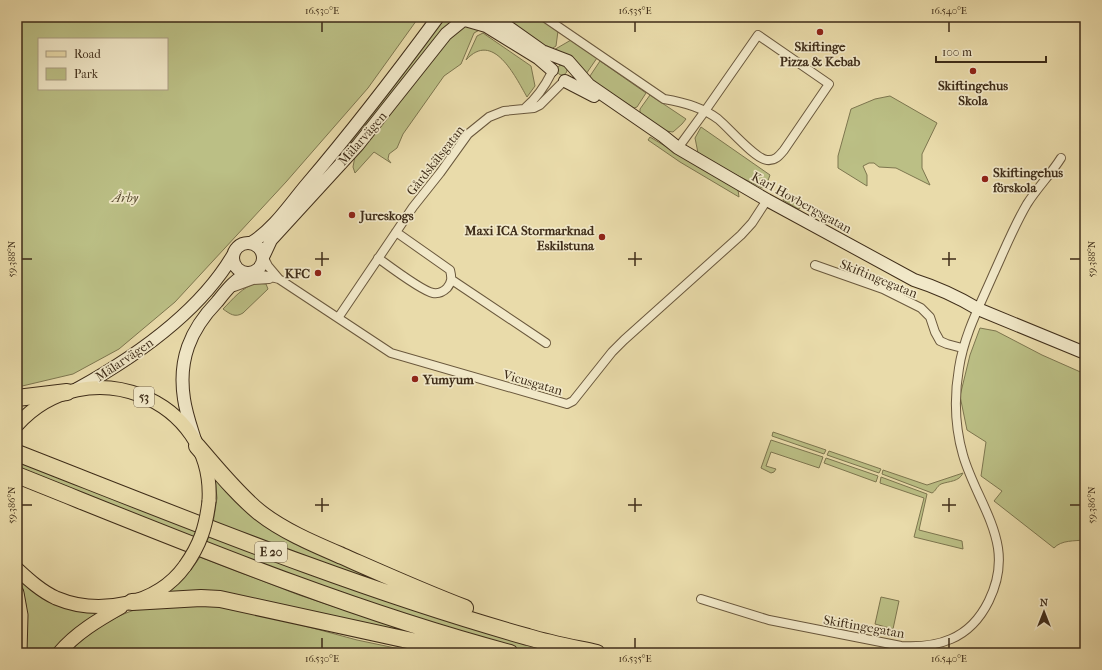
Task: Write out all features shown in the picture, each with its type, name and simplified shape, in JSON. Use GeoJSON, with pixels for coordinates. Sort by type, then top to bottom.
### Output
{"type":"FeatureCollection","features":[{"type":"Feature","properties":{"kind":"highway"},"geometry":{"type":"LineString","coordinates":[[17,398],[72,391]]}},
{"type":"Feature","properties":{"kind":"highway","name":"E 20"},"geometry":{"type":"LineString","coordinates":[[196,443],[242,497],[260,513],[285,528],[310,542],[441,599],[514,626],[529,638]]}},
{"type":"Feature","properties":{"kind":"highway","name":"E 20"},"geometry":{"type":"LineString","coordinates":[[17,453],[339,577],[529,638],[598,653]]}},
{"type":"Feature","properties":{"kind":"highway","name":"E 20"},"geometry":{"type":"LineString","coordinates":[[17,475],[269,575],[398,620],[510,653]]}},
{"type":"Feature","properties":{"kind":"highway"},"geometry":{"type":"LineString","coordinates":[[129,603],[201,598],[220,599],[467,653]]}},
{"type":"Feature","properties":{"kind":"main road","name":"Mälarvägen"},"geometry":{"type":"LineString","coordinates":[[251,243],[262,236],[316,174],[393,78],[438,17]]}},
{"type":"Feature","properties":{"kind":"main road","name":"Karl Hovbergsgatan"},"geometry":{"type":"LineString","coordinates":[[494,17],[542,51],[567,63],[589,85],[678,148],[767,200],[914,280],[923,289],[959,305],[978,310],[1085,353]]}},
{"type":"Feature","properties":{"kind":"main road","name":"Mälarvägen"},"geometry":{"type":"LineString","coordinates":[[264,257],[271,240],[358,145],[446,34],[462,19]]}},
{"type":"Feature","properties":{"kind":"main road"},"geometry":{"type":"LineString","coordinates":[[462,19],[486,26],[538,58],[552,71],[555,78],[559,80],[565,81],[571,76],[573,71],[567,63],[556,61],[552,71]]}},
{"type":"Feature","properties":{"kind":"main road","name":"Karl Hovbergsgatan"},"geometry":{"type":"LineString","coordinates":[[565,81],[586,91],[660,141],[678,148]]}},
{"type":"Feature","properties":{"kind":"main road"},"geometry":{"type":"LineString","coordinates":[[196,443],[184,400],[181,376],[186,351],[195,330],[209,310],[237,280],[251,273],[260,268],[264,257],[258,246],[251,243],[243,244],[238,246],[233,255],[234,263],[236,268],[243,273],[251,273]]}},
{"type":"Feature","properties":{"kind":"main road","name":"Mälarvägen"},"geometry":{"type":"LineString","coordinates":[[72,391],[148,345],[175,322],[208,290],[233,255]]}},
{"type":"Feature","properties":{"kind":"main road","name":"53"},"geometry":{"type":"LineString","coordinates":[[17,425],[31,411],[50,399],[72,391],[96,387],[135,393],[160,405],[181,423],[196,443],[206,468],[210,492],[208,515],[202,537],[195,553],[185,566],[168,583],[154,592],[129,603],[86,627],[59,653]]}},
{"type":"Feature","properties":{"kind":"main road","name":"53"},"geometry":{"type":"LineString","coordinates":[[17,569],[36,587],[55,597],[74,604],[93,607],[129,603]]}},
{"type":"Feature","properties":{"kind":"main road"},"geometry":{"type":"LineString","coordinates":[[17,594],[21,615],[20,653]]}},
{"type":"Feature","properties":{"kind":"street"},"geometry":{"type":"LineString","coordinates":[[544,17],[664,99],[682,101],[705,111],[717,119],[762,159],[775,160],[784,150],[830,84],[758,35],[705,111],[678,148]]}},
{"type":"Feature","properties":{"kind":"street"},"geometry":{"type":"LineString","coordinates":[[525,108],[535,100],[552,71]]}},
{"type":"Feature","properties":{"kind":"street","name":"Gårdskälsgatan"},"geometry":{"type":"LineString","coordinates":[[338,318],[413,206],[440,173],[468,134],[489,117],[504,111],[540,106],[565,81]]}},
{"type":"Feature","properties":{"kind":"street"},"geometry":{"type":"LineString","coordinates":[[978,310],[1022,213],[1061,158]]}},
{"type":"Feature","properties":{"kind":"street","name":"Vicusgatan"},"geometry":{"type":"LineString","coordinates":[[251,273],[279,280],[391,353],[558,402],[570,403],[612,352],[624,340],[741,235],[755,219],[767,200]]}},
{"type":"Feature","properties":{"kind":"street"},"geometry":{"type":"LineString","coordinates":[[378,258],[428,291],[433,293],[443,292],[448,287],[452,280],[450,270],[396,232]]}},
{"type":"Feature","properties":{"kind":"street","name":"Vicusgatan"},"geometry":{"type":"LineString","coordinates":[[264,257],[268,266],[279,280]]}},
{"type":"Feature","properties":{"kind":"street","name":"Skiftingegatan"},"geometry":{"type":"LineString","coordinates":[[815,265],[883,289],[921,308],[930,318],[934,332],[940,341],[962,348]]}},
{"type":"Feature","properties":{"kind":"street"},"geometry":{"type":"LineString","coordinates":[[229,289],[253,280],[279,280]]}},
{"type":"Feature","properties":{"kind":"street"},"geometry":{"type":"LineString","coordinates":[[452,280],[546,343]]}},
{"type":"Feature","properties":{"kind":"street","name":"Skiftingegatan"},"geometry":{"type":"LineString","coordinates":[[701,599],[769,620],[901,646],[916,647],[934,644],[952,638],[967,629],[982,612],[992,595],[996,583],[998,560],[998,548],[992,526],[970,479],[959,436],[956,392],[962,348],[978,310]]}},
{"type":"Feature","properties":{"kind":"green space","name":"Årby"},"geometry":{"type":"Polygon","coordinates":[[[17,17],[419,17],[368,88],[286,182],[175,302],[119,349],[73,374],[17,387],[17,17]]]}},
{"type":"Feature","properties":{"kind":"green space"},"geometry":{"type":"Polygon","coordinates":[[[443,17],[451,23],[349,150],[344,146],[443,17]]]}},
{"type":"Feature","properties":{"kind":"green space"},"geometry":{"type":"Polygon","coordinates":[[[498,17],[537,17],[558,31],[556,46],[550,50],[498,17]]]}},
{"type":"Feature","properties":{"kind":"green space"},"geometry":{"type":"Polygon","coordinates":[[[463,27],[483,28],[474,33],[461,64],[444,76],[403,134],[397,148],[389,154],[388,159],[391,163],[374,152],[355,173],[353,167],[355,156],[444,42],[463,27]]]}},
{"type":"Feature","properties":{"kind":"green space"},"geometry":{"type":"Polygon","coordinates":[[[483,33],[531,66],[535,86],[527,97],[510,68],[494,53],[485,50],[476,52],[466,60],[477,36],[483,33]]]}},
{"type":"Feature","properties":{"kind":"green space"},"geometry":{"type":"Polygon","coordinates":[[[571,40],[597,58],[584,77],[578,65],[572,58],[552,51],[571,40]]]}},
{"type":"Feature","properties":{"kind":"green space"},"geometry":{"type":"Polygon","coordinates":[[[600,61],[646,93],[637,107],[634,108],[591,80],[590,76],[600,61]]]}},
{"type":"Feature","properties":{"kind":"green space"},"geometry":{"type":"Polygon","coordinates":[[[560,65],[564,65],[566,66],[566,74],[560,75],[557,72],[557,68],[560,65]]]}},
{"type":"Feature","properties":{"kind":"green space"},"geometry":{"type":"Polygon","coordinates":[[[650,95],[686,119],[673,132],[666,131],[640,113],[640,109],[650,95]]]}},
{"type":"Feature","properties":{"kind":"green space"},"geometry":{"type":"Polygon","coordinates":[[[890,96],[937,123],[922,154],[922,168],[930,185],[896,168],[879,167],[874,163],[869,163],[863,166],[867,175],[867,186],[838,168],[838,156],[851,109],[875,99],[890,96]]]}},
{"type":"Feature","properties":{"kind":"green space"},"geometry":{"type":"Polygon","coordinates":[[[701,127],[770,175],[766,186],[762,188],[715,164],[698,153],[695,138],[701,127]]]}},
{"type":"Feature","properties":{"kind":"green space"},"geometry":{"type":"Polygon","coordinates":[[[650,137],[738,190],[739,197],[680,162],[648,140],[650,137]]]}},
{"type":"Feature","properties":{"kind":"green space"},"geometry":{"type":"Polygon","coordinates":[[[784,197],[802,202],[800,208],[798,209],[783,200],[784,197]]]}},
{"type":"Feature","properties":{"kind":"green space"},"geometry":{"type":"Polygon","coordinates":[[[257,283],[266,284],[268,289],[243,313],[237,315],[230,314],[223,309],[242,290],[257,283]]]}},
{"type":"Feature","properties":{"kind":"green space"},"geometry":{"type":"Polygon","coordinates":[[[980,328],[996,331],[1042,355],[1085,374],[1085,540],[1064,542],[1054,548],[994,501],[1002,491],[981,476],[986,442],[967,430],[960,396],[970,355],[980,328]]]}},
{"type":"Feature","properties":{"kind":"green space"},"geometry":{"type":"Polygon","coordinates":[[[773,432],[826,450],[824,454],[772,436],[773,432]]]}},
{"type":"Feature","properties":{"kind":"green space"},"geometry":{"type":"Polygon","coordinates":[[[771,440],[823,457],[819,468],[771,452],[766,466],[776,469],[771,473],[761,468],[771,440]]]}},
{"type":"Feature","properties":{"kind":"green space"},"geometry":{"type":"Polygon","coordinates":[[[829,451],[881,469],[879,473],[827,455],[829,451]]]}},
{"type":"Feature","properties":{"kind":"green space"},"geometry":{"type":"Polygon","coordinates":[[[826,458],[878,476],[876,482],[824,463],[826,458]]]}},
{"type":"Feature","properties":{"kind":"green space"},"geometry":{"type":"Polygon","coordinates":[[[17,459],[197,531],[194,540],[17,469],[17,459]]]}},
{"type":"Feature","properties":{"kind":"green space"},"geometry":{"type":"Polygon","coordinates":[[[883,470],[927,485],[963,473],[956,480],[941,484],[932,493],[882,474],[883,470]]]}},
{"type":"Feature","properties":{"kind":"green space"},"geometry":{"type":"Polygon","coordinates":[[[881,477],[927,494],[919,530],[962,541],[963,549],[914,537],[924,498],[880,483],[881,477]]]}},
{"type":"Feature","properties":{"kind":"green space"},"geometry":{"type":"Polygon","coordinates":[[[215,478],[235,498],[434,602],[213,523],[217,498],[215,478]]]}},
{"type":"Feature","properties":{"kind":"green space"},"geometry":{"type":"Polygon","coordinates":[[[209,536],[573,653],[534,653],[409,618],[206,544],[209,536]]]}},
{"type":"Feature","properties":{"kind":"green space"},"geometry":{"type":"Polygon","coordinates":[[[200,557],[299,595],[450,645],[166,594],[191,570],[200,557]]]}},
{"type":"Feature","properties":{"kind":"green space"},"geometry":{"type":"Polygon","coordinates":[[[21,580],[98,611],[77,627],[50,653],[26,653],[26,605],[21,580]]]}},
{"type":"Feature","properties":{"kind":"green space"},"geometry":{"type":"Polygon","coordinates":[[[881,597],[899,601],[893,629],[875,624],[881,597]]]}},
{"type":"Feature","properties":{"kind":"green space"},"geometry":{"type":"Polygon","coordinates":[[[200,602],[294,623],[357,640],[419,653],[68,653],[83,639],[101,626],[129,612],[153,606],[200,602]]]}},
{"type":"Feature","properties":{"kind":"place","name":"Skiftinge Pizza & Kebab"},"geometry":{"type":"Point","coordinates":[820,32]}},
{"type":"Feature","properties":{"kind":"place","name":"Skiftingehus Skola"},"geometry":{"type":"Point","coordinates":[973,71]}},
{"type":"Feature","properties":{"kind":"place","name":"Skiftingehus förskola"},"geometry":{"type":"Point","coordinates":[985,179]}},
{"type":"Feature","properties":{"kind":"place","name":"Jureskogs"},"geometry":{"type":"Point","coordinates":[352,215]}},
{"type":"Feature","properties":{"kind":"place","name":"Maxi ICA Stormarknad Eskilstuna"},"geometry":{"type":"Point","coordinates":[602,237]}},
{"type":"Feature","properties":{"kind":"place","name":"KFC"},"geometry":{"type":"Point","coordinates":[318,273]}},
{"type":"Feature","properties":{"kind":"place","name":"Yumyum"},"geometry":{"type":"Point","coordinates":[415,379]}}]}
